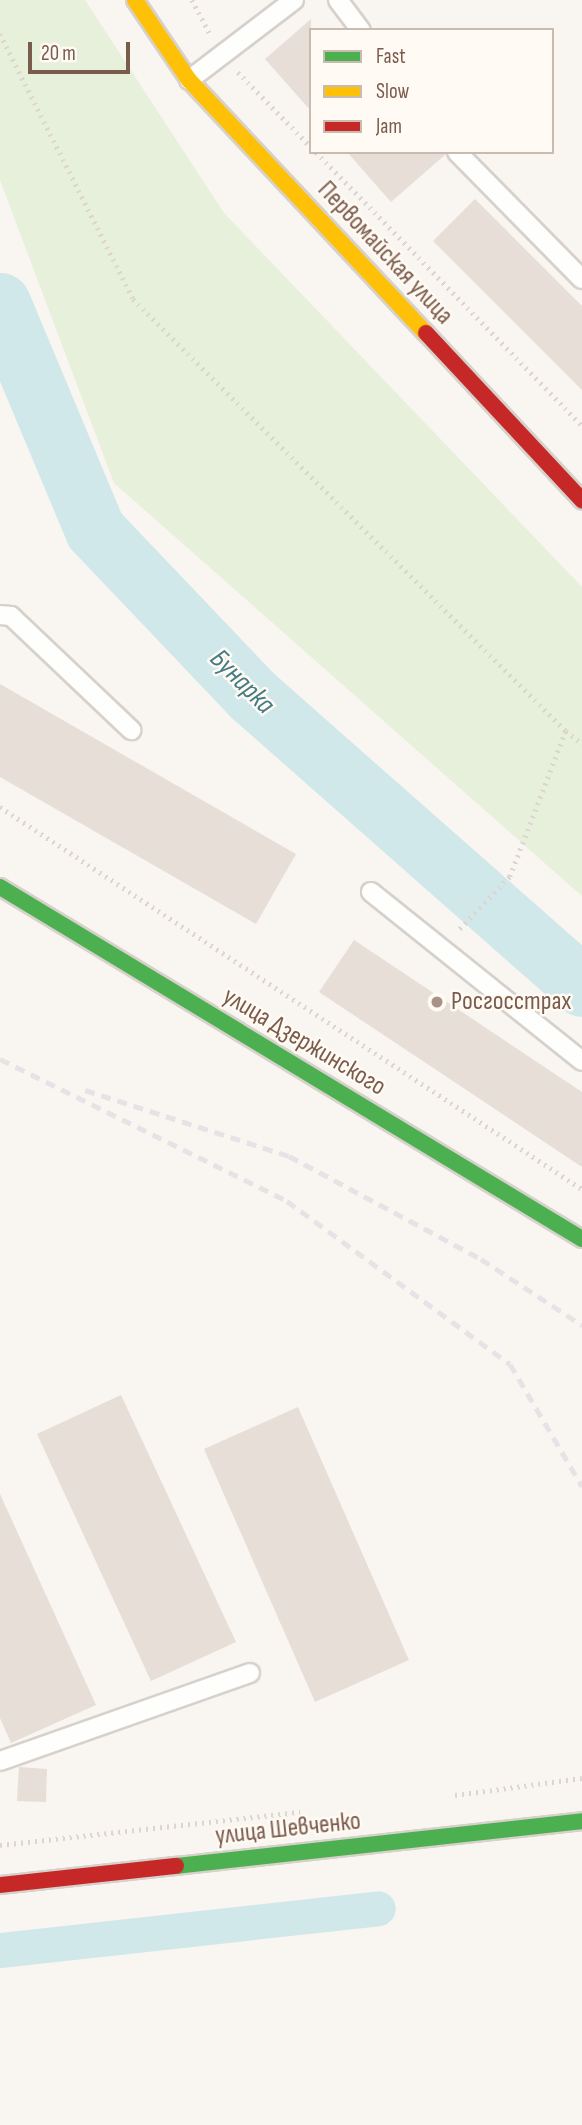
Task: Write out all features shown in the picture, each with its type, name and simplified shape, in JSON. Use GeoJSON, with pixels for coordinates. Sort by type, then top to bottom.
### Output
{"type":"FeatureCollection","features":[{"type":"Feature","properties":{"kind":"main road","name":"Первомайская улица"},"geometry":{"type":"LineString","coordinates":[[135,0],[189,80],[582,499]]}},
{"type":"Feature","properties":{"kind":"main road","name":"улица Дзержинского"},"geometry":{"type":"LineString","coordinates":[[0,887],[578,1231]]}},
{"type":"Feature","properties":{"kind":"main road","name":"улица Шевченко"},"geometry":{"type":"LineString","coordinates":[[0,1885],[582,1821]]}},
{"type":"Feature","properties":{"kind":"lane"},"geometry":{"type":"LineString","coordinates":[[189,80],[294,0]]}},
{"type":"Feature","properties":{"kind":"lane"},"geometry":{"type":"LineString","coordinates":[[338,0],[359,28]]}},
{"type":"Feature","properties":{"kind":"lane"},"geometry":{"type":"LineString","coordinates":[[459,154],[582,279]]}},
{"type":"Feature","properties":{"kind":"lane"},"geometry":{"type":"LineString","coordinates":[[0,615],[11,616],[131,730]]}},
{"type":"Feature","properties":{"kind":"lane"},"geometry":{"type":"LineString","coordinates":[[371,892],[582,1061]]}},
{"type":"Feature","properties":{"kind":"lane"},"geometry":{"type":"LineString","coordinates":[[0,1761],[250,1673]]}},
{"type":"Feature","properties":{"kind":"path"},"geometry":{"type":"LineString","coordinates":[[192,0],[222,56],[309,145]]}},
{"type":"Feature","properties":{"kind":"path"},"geometry":{"type":"LineString","coordinates":[[0,34],[133,299],[582,744]]}},
{"type":"Feature","properties":{"kind":"path"},"geometry":{"type":"LineString","coordinates":[[318,154],[582,426]]}},
{"type":"Feature","properties":{"kind":"path"},"geometry":{"type":"LineString","coordinates":[[468,921],[510,877],[566,731]]}},
{"type":"Feature","properties":{"kind":"path"},"geometry":{"type":"LineString","coordinates":[[0,807],[582,1189]]}},
{"type":"Feature","properties":{"kind":"path"},"geometry":{"type":"LineString","coordinates":[[449,1796],[582,1778]]}},
{"type":"Feature","properties":{"kind":"path"},"geometry":{"type":"LineString","coordinates":[[0,1845],[313,1811]]}},
{"type":"Feature","properties":{"kind":"green space"},"geometry":{"type":"Polygon","coordinates":[[[0,0],[85,0],[224,213],[582,587],[582,896],[114,483],[0,180],[0,0]]]}},
{"type":"Feature","properties":{"kind":"building"},"geometry":{"type":"Polygon","coordinates":[[[311,19],[309,109],[265,59],[311,19]]]}},
{"type":"Feature","properties":{"kind":"building"},"geometry":{"type":"Polygon","coordinates":[[[349,154],[446,154],[391,202],[349,154]]]}},
{"type":"Feature","properties":{"kind":"building"},"geometry":{"type":"Polygon","coordinates":[[[475,199],[582,306],[582,390],[433,241],[475,199]]]}},
{"type":"Feature","properties":{"kind":"building"},"geometry":{"type":"Polygon","coordinates":[[[0,684],[296,854],[256,924],[0,777],[0,684]]]}},
{"type":"Feature","properties":{"kind":"building"},"geometry":{"type":"Polygon","coordinates":[[[354,940],[582,1092],[582,1167],[319,992],[354,940]]]}},
{"type":"Feature","properties":{"kind":"building"},"geometry":{"type":"Polygon","coordinates":[[[121,1395],[236,1642],[151,1681],[37,1434],[121,1395]]]}},
{"type":"Feature","properties":{"kind":"building"},"geometry":{"type":"Polygon","coordinates":[[[298,1407],[409,1660],[315,1702],[204,1449],[298,1407]]]}},
{"type":"Feature","properties":{"kind":"building"},"geometry":{"type":"Polygon","coordinates":[[[0,1494],[96,1705],[11,1743],[0,1718],[0,1494]]]}},
{"type":"Feature","properties":{"kind":"building"},"geometry":{"type":"Polygon","coordinates":[[[19,1767],[47,1769],[46,1802],[17,1801],[19,1767]]]}},
{"type":"Feature","properties":{"kind":"waterway","name":"Бунарка"},"geometry":{"type":"LineString","coordinates":[[0,303],[95,530],[252,695],[582,986]]}},
{"type":"Feature","properties":{"kind":"waterway"},"geometry":{"type":"LineString","coordinates":[[0,1950],[378,1908]]}},
{"type":"Feature","properties":{"kind":"railway"},"geometry":{"type":"LineString","coordinates":[[0,1059],[287,1201],[510,1364],[582,1486]]}},
{"type":"Feature","properties":{"kind":"railway"},"geometry":{"type":"LineString","coordinates":[[85,1090],[289,1156],[481,1259],[582,1325]]}},
{"type":"Feature","properties":{"kind":"traffic: fast"},"geometry":{"type":"LineString","coordinates":[[0,887],[582,1239]]}},
{"type":"Feature","properties":{"kind":"traffic: fast"},"geometry":{"type":"LineString","coordinates":[[176,1866],[582,1821]]}},
{"type":"Feature","properties":{"kind":"traffic: slow"},"geometry":{"type":"LineString","coordinates":[[135,0],[189,80],[426,333]]}},
{"type":"Feature","properties":{"kind":"traffic: jam"},"geometry":{"type":"LineString","coordinates":[[426,333],[582,500]]}},
{"type":"Feature","properties":{"kind":"traffic: jam"},"geometry":{"type":"LineString","coordinates":[[0,1885],[176,1866]]}},
{"type":"Feature","properties":{"kind":"place","name":"Росгосстрах"},"geometry":{"type":"Point","coordinates":[437,1002]}}]}
